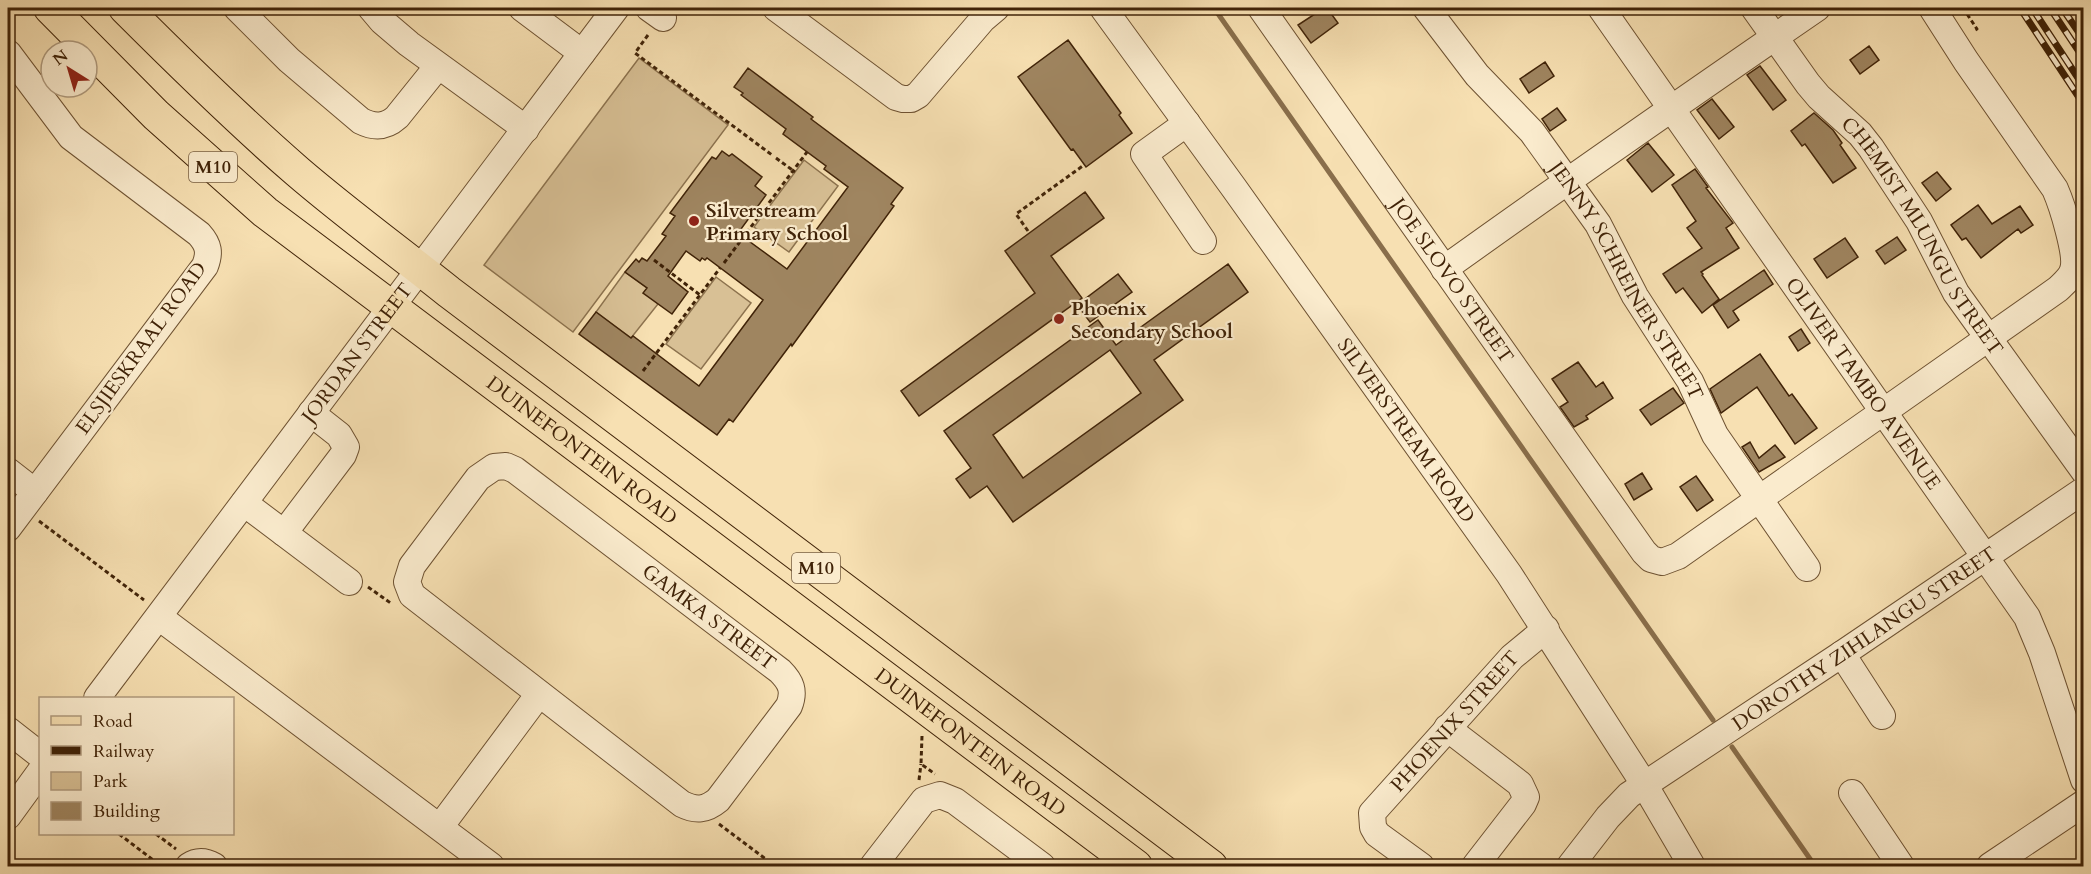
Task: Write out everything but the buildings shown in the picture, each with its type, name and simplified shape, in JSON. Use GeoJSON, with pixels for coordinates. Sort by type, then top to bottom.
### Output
{"type":"FeatureCollection","features":[{"type":"Feature","properties":{"kind":"main road","name":"DUINEFONTEIN ROAD"},"geometry":{"type":"LineString","coordinates":[[50,8],[110,70],[201,156],[265,212],[1136,867]]}},
{"type":"Feature","properties":{"kind":"main road","name":"M10"},"geometry":{"type":"LineString","coordinates":[[125,8],[299,173],[421,269],[1211,867]]}},
{"type":"Feature","properties":{"kind":"street"},"geometry":{"type":"LineString","coordinates":[[237,8],[289,60],[370,126],[390,123],[397,117],[438,66]]}},
{"type":"Feature","properties":{"kind":"street"},"geometry":{"type":"LineString","coordinates":[[371,8],[394,31],[438,66],[526,129]]}},
{"type":"Feature","properties":{"kind":"street"},"geometry":{"type":"LineString","coordinates":[[522,8],[582,53]]}},
{"type":"Feature","properties":{"kind":"street","name":"JORDAN STREET"},"geometry":{"type":"LineString","coordinates":[[98,697],[155,612],[244,503],[616,8]]}},
{"type":"Feature","properties":{"kind":"street"},"geometry":{"type":"LineString","coordinates":[[776,8],[896,97],[903,99],[911,99],[925,89],[982,11]]}},
{"type":"Feature","properties":{"kind":"street","name":"SILVERSTREAM ROAD"},"geometry":{"type":"LineString","coordinates":[[1103,8],[1546,629],[1644,784],[1692,867]]}},
{"type":"Feature","properties":{"kind":"street","name":"JOE SLOVO STREET"},"geometry":{"type":"LineString","coordinates":[[1261,8],[1644,552],[1657,561],[1669,561],[1759,500]]}},
{"type":"Feature","properties":{"kind":"street","name":"JENNY SCHREINER STREET"},"geometry":{"type":"LineString","coordinates":[[1426,8],[1477,75],[1532,132],[1568,180],[1609,242],[1646,316],[1690,381],[1715,435],[1807,568]]}},
{"type":"Feature","properties":{"kind":"street","name":"OLIVER TAMBO AVENUE"},"geometry":{"type":"LineString","coordinates":[[1601,8],[2027,617],[2036,636],[2084,780]]}},
{"type":"Feature","properties":{"kind":"street","name":"CHEMIST MLUNGU STREET"},"geometry":{"type":"LineString","coordinates":[[1754,8],[1819,97],[1860,134],[1871,148],[1919,220],[1949,282],[2084,471]]}},
{"type":"Feature","properties":{"kind":"street"},"geometry":{"type":"LineString","coordinates":[[1444,269],[1568,180],[1673,110],[1817,8]]}},
{"type":"Feature","properties":{"kind":"street"},"geometry":{"type":"LineString","coordinates":[[1759,500],[2058,289],[2068,280],[2074,268],[2073,251],[2055,189],[1961,54],[1932,8]]}},
{"type":"Feature","properties":{"kind":"street","name":"ELSJIESKRAAL ROAD"},"geometry":{"type":"LineString","coordinates":[[8,53],[71,137],[199,234],[208,248],[208,257],[204,266],[33,503],[8,528]]}},
{"type":"Feature","properties":{"kind":"street"},"geometry":{"type":"LineString","coordinates":[[1187,123],[1144,154],[1203,241]]}},
{"type":"Feature","properties":{"kind":"street"},"geometry":{"type":"LineString","coordinates":[[284,533],[343,455],[346,447],[339,435],[311,413]]}},
{"type":"Feature","properties":{"kind":"street","name":"GAMKA STREET"},"geometry":{"type":"LineString","coordinates":[[506,466],[515,470],[780,671],[792,687],[789,706],[718,800],[710,807],[700,810],[682,804],[539,694],[417,600],[408,589],[408,575],[412,566],[478,478],[494,467],[506,466]]}},
{"type":"Feature","properties":{"kind":"street"},"geometry":{"type":"LineString","coordinates":[[8,471],[33,503]]}},
{"type":"Feature","properties":{"kind":"street","name":"DOROTHY ZIHLANGU STREET"},"geometry":{"type":"LineString","coordinates":[[1570,867],[1614,810],[1629,795],[1986,558],[2084,490]]}},
{"type":"Feature","properties":{"kind":"street"},"geometry":{"type":"LineString","coordinates":[[244,503],[357,583]]}},
{"type":"Feature","properties":{"kind":"street"},"geometry":{"type":"LineString","coordinates":[[155,612],[491,867]]}},
{"type":"Feature","properties":{"kind":"street","name":"PHOENIX STREET"},"geometry":{"type":"LineString","coordinates":[[1421,867],[1377,834],[1371,821],[1376,807],[1512,657],[1546,629]]}},
{"type":"Feature","properties":{"kind":"street"},"geometry":{"type":"LineString","coordinates":[[1842,654],[1882,716]]}},
{"type":"Feature","properties":{"kind":"street"},"geometry":{"type":"LineString","coordinates":[[440,827],[539,694]]}},
{"type":"Feature","properties":{"kind":"street"},"geometry":{"type":"LineString","coordinates":[[1448,728],[1520,784],[1526,797],[1475,867]]}},
{"type":"Feature","properties":{"kind":"street"},"geometry":{"type":"LineString","coordinates":[[8,730],[39,754]]}},
{"type":"Feature","properties":{"kind":"street"},"geometry":{"type":"LineString","coordinates":[[8,816],[39,773]]}},
{"type":"Feature","properties":{"kind":"street"},"geometry":{"type":"LineString","coordinates":[[1852,793],[1901,867]]}},
{"type":"Feature","properties":{"kind":"street"},"geometry":{"type":"LineString","coordinates":[[873,867],[924,800],[940,795],[955,801],[1042,867]]}},
{"type":"Feature","properties":{"kind":"street"},"geometry":{"type":"LineString","coordinates":[[1990,867],[2084,803]]}},
{"type":"Feature","properties":{"kind":"street"},"geometry":{"type":"LineString","coordinates":[[184,859],[209,863],[214,867]]}},
{"type":"Feature","properties":{"kind":"path"},"geometry":{"type":"LineString","coordinates":[[658,14],[635,52],[772,155]]}},
{"type":"Feature","properties":{"kind":"path"},"geometry":{"type":"LineString","coordinates":[[724,263],[807,152]]}},
{"type":"Feature","properties":{"kind":"path"},"geometry":{"type":"LineString","coordinates":[[776,158],[794,171]]}},
{"type":"Feature","properties":{"kind":"path"},"geometry":{"type":"LineString","coordinates":[[1028,231],[1016,214],[1084,165]]}},
{"type":"Feature","properties":{"kind":"path"},"geometry":{"type":"LineString","coordinates":[[654,260],[700,295]]}},
{"type":"Feature","properties":{"kind":"path"},"geometry":{"type":"LineString","coordinates":[[643,371],[720,268]]}},
{"type":"Feature","properties":{"kind":"path"},"geometry":{"type":"LineString","coordinates":[[33,503],[155,612]]}},
{"type":"Feature","properties":{"kind":"path"},"geometry":{"type":"LineString","coordinates":[[357,583],[398,609]]}},
{"type":"Feature","properties":{"kind":"path"},"geometry":{"type":"LineString","coordinates":[[922,732],[921,764],[939,778]]}},
{"type":"Feature","properties":{"kind":"path"},"geometry":{"type":"LineString","coordinates":[[713,819],[775,867]]}},
{"type":"Feature","properties":{"kind":"path"},"geometry":{"type":"LineString","coordinates":[[120,835],[161,867]]}},
{"type":"Feature","properties":{"kind":"path"},"geometry":{"type":"LineString","coordinates":[[157,835],[184,859]]}},
{"type":"Feature","properties":{"kind":"green space"},"geometry":{"type":"Polygon","coordinates":[[[639,58],[728,125],[573,332],[484,265],[639,58]]]}},
{"type":"Feature","properties":{"kind":"green space"},"geometry":{"type":"Polygon","coordinates":[[[804,160],[838,186],[789,252],[754,227],[804,160]]]}},
{"type":"Feature","properties":{"kind":"green space"},"geometry":{"type":"Polygon","coordinates":[[[625,272],[647,288],[658,304],[631,338],[596,312],[625,272]]]}},
{"type":"Feature","properties":{"kind":"green space"},"geometry":{"type":"Polygon","coordinates":[[[716,277],[751,303],[701,369],[666,344],[716,277]]]}},
{"type":"Feature","properties":{"kind":"waterway"},"geometry":{"type":"LineString","coordinates":[[1214,8],[1713,720]]}},
{"type":"Feature","properties":{"kind":"waterway"},"geometry":{"type":"LineString","coordinates":[[1732,747],[1815,866]]}},
{"type":"Feature","properties":{"kind":"railway"},"geometry":{"type":"LineString","coordinates":[[2020,8],[2084,105]]}},
{"type":"Feature","properties":{"kind":"railway"},"geometry":{"type":"LineString","coordinates":[[2032,8],[2084,87]]}},
{"type":"Feature","properties":{"kind":"railway"},"geometry":{"type":"LineString","coordinates":[[2050,8],[2084,59]]}},
{"type":"Feature","properties":{"kind":"railway"},"geometry":{"type":"LineString","coordinates":[[2062,8],[2084,40]]}},
{"type":"Feature","properties":{"kind":"place","name":"Silverstream Primary School"},"geometry":{"type":"Point","coordinates":[694,221]}},
{"type":"Feature","properties":{"kind":"place","name":"Phoenix Secondary School"},"geometry":{"type":"Point","coordinates":[1059,319]}}]}
